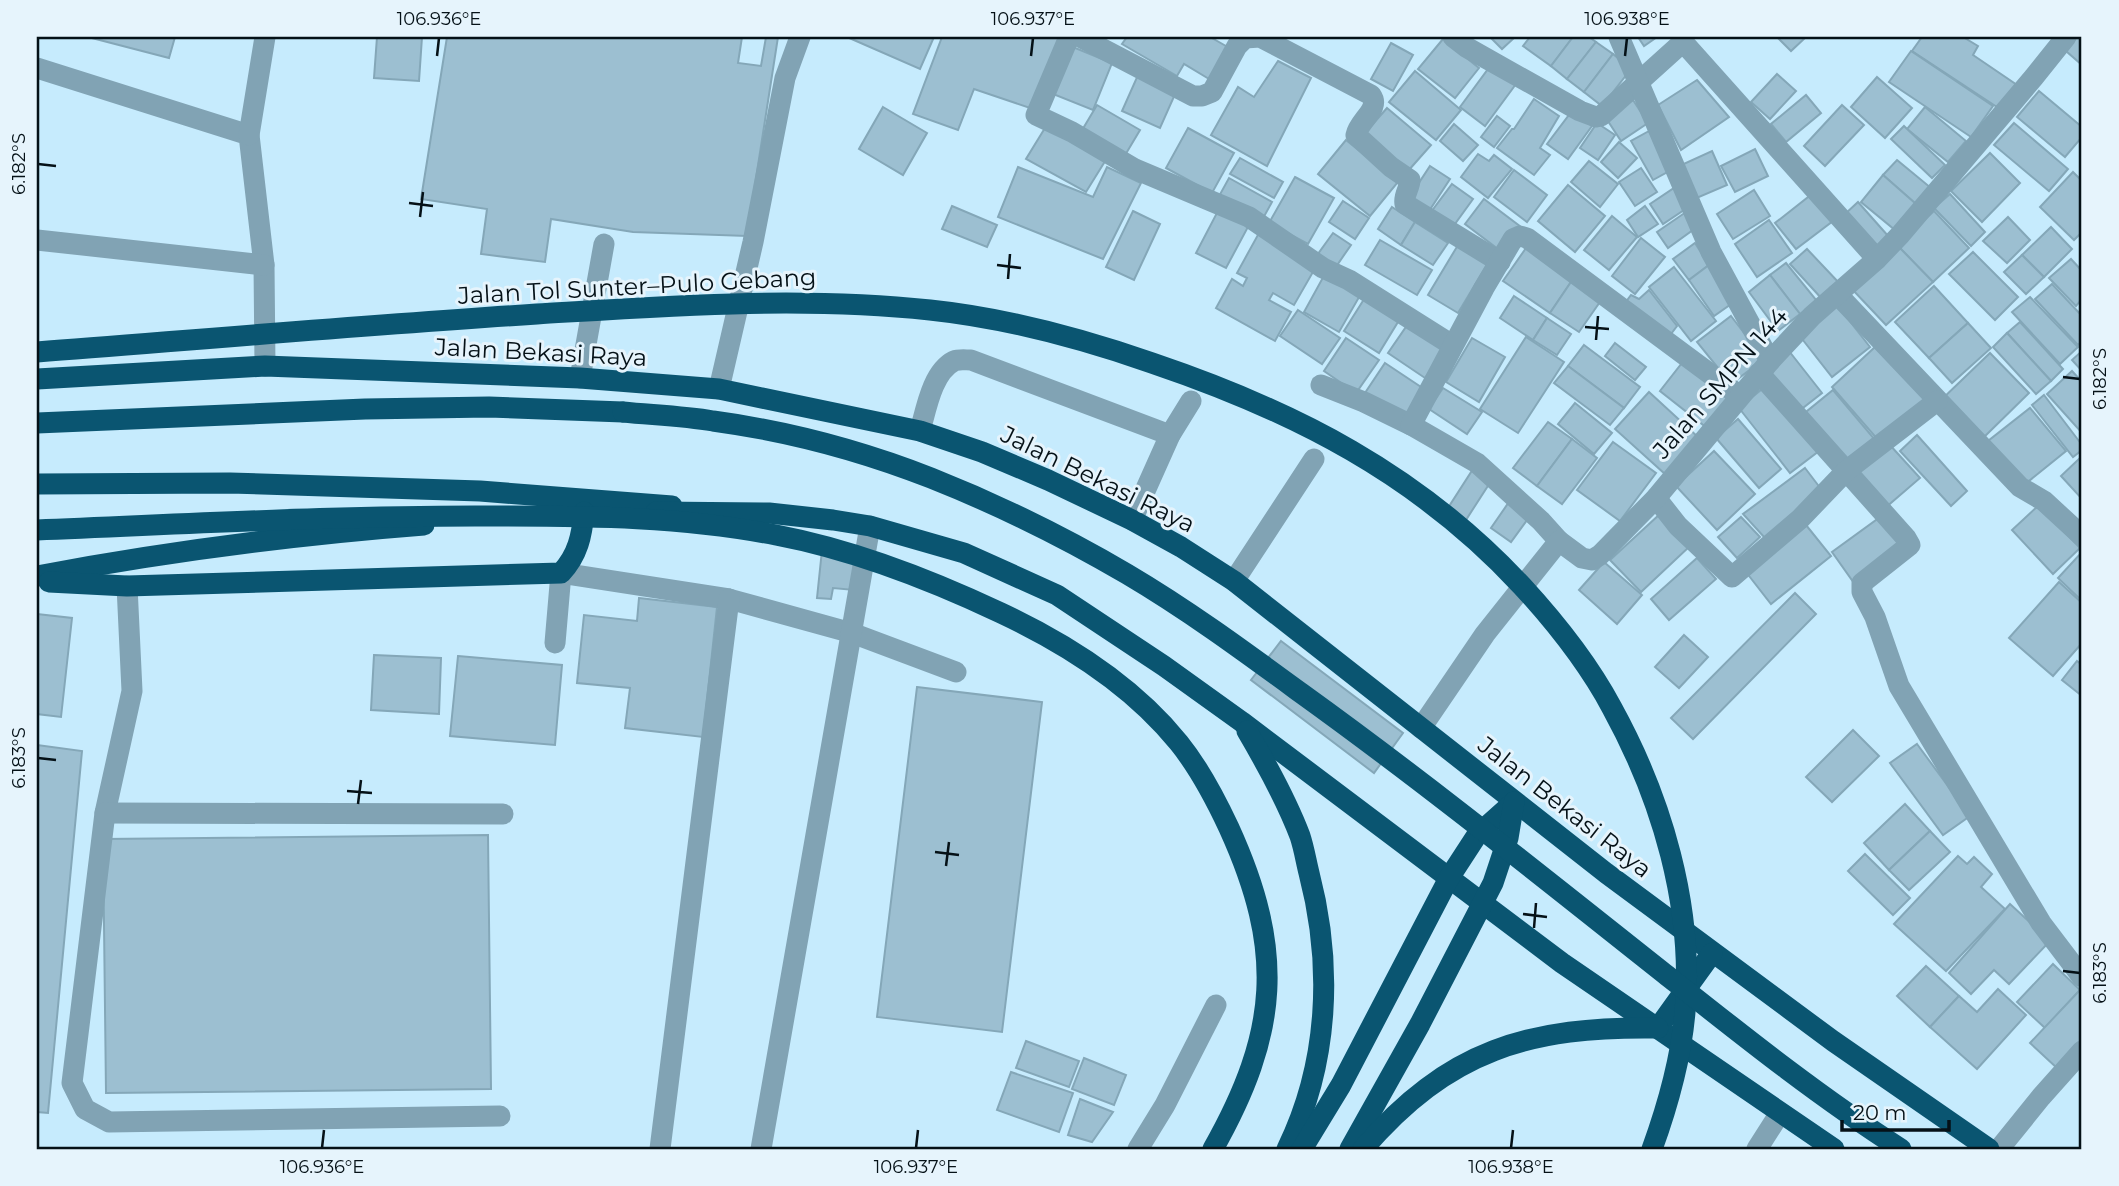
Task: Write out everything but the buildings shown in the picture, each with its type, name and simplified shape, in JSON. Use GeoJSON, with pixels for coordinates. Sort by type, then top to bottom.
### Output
{"type":"FeatureCollection","features":[{"type":"Feature","properties":{"kind":"highway","name":"Jalan Tol Sunter–Pulo Gebang"},"geometry":{"type":"LineString","coordinates":[[37,352],[653,307],[784,302],[848,304],[968,315],[1081,339],[1203,381],[1312,428],[1377,464],[1405,483],[1486,549],[1544,610],[1568,640],[1601,687],[1628,736],[1663,827],[1677,888],[1686,952],[1686,1006],[1682,1037],[1669,1096],[1652,1149]]}},
{"type":"Feature","properties":{"kind":"highway","name":"Jalan Bekasi Raya"},"geometry":{"type":"LineString","coordinates":[[37,379],[265,366],[580,378],[719,389],[920,431],[982,452],[1132,520],[1234,581],[1514,802],[1712,953],[1989,1149]]}},
{"type":"Feature","properties":{"kind":"highway"},"geometry":{"type":"LineString","coordinates":[[37,423],[489,407],[623,412],[712,421],[787,434],[859,453],[929,477],[1006,509],[1069,541],[1131,576],[1193,617],[1424,785],[1794,1077],[1901,1149]]}},
{"type":"Feature","properties":{"kind":"highway"},"geometry":{"type":"LineString","coordinates":[[37,484],[230,483],[480,491],[833,520],[870,526],[964,553],[1056,595],[1164,666],[1562,963],[1834,1149]]}},
{"type":"Feature","properties":{"kind":"highway"},"geometry":{"type":"LineString","coordinates":[[37,576],[130,558],[370,529],[584,512],[769,513]]}},
{"type":"Feature","properties":{"kind":"highway"},"geometry":{"type":"LineString","coordinates":[[37,582],[127,586],[561,573],[569,564],[581,538],[584,512]]}},
{"type":"Feature","properties":{"kind":"highway"},"geometry":{"type":"LineString","coordinates":[[37,530],[435,515],[658,519],[743,529],[862,556],[940,586],[1041,633],[1118,685],[1178,741],[1207,783],[1219,806],[1256,900],[1267,960],[1264,1024],[1247,1082],[1213,1149]]}},
{"type":"Feature","properties":{"kind":"highway"},"geometry":{"type":"LineString","coordinates":[[1242,722],[1275,779],[1301,839],[1317,903],[1325,962],[1324,1018],[1312,1082],[1287,1149]]}},
{"type":"Feature","properties":{"kind":"highway"},"geometry":{"type":"LineString","coordinates":[[1302,1149],[1341,1085],[1449,878],[1477,835],[1514,802]]}},
{"type":"Feature","properties":{"kind":"highway"},"geometry":{"type":"LineString","coordinates":[[1350,1149],[1420,1024],[1482,904],[1501,862],[1514,802]]}},
{"type":"Feature","properties":{"kind":"highway"},"geometry":{"type":"LineString","coordinates":[[1658,1028],[1712,953]]}},
{"type":"Feature","properties":{"kind":"highway"},"geometry":{"type":"LineString","coordinates":[[1363,1149],[1408,1102],[1434,1081],[1469,1060],[1502,1047],[1540,1037],[1616,1027],[1658,1028]]}},
{"type":"Feature","properties":{"kind":"street"},"geometry":{"type":"LineString","coordinates":[[265,37],[249,135],[264,265],[265,366]]}},
{"type":"Feature","properties":{"kind":"street"},"geometry":{"type":"LineString","coordinates":[[719,389],[753,243],[785,78],[800,37]]}},
{"type":"Feature","properties":{"kind":"street"},"geometry":{"type":"LineString","coordinates":[[1069,37],[1036,115],[1072,132],[1135,169],[1250,218],[1323,268],[1349,279],[1452,345]]}},
{"type":"Feature","properties":{"kind":"street"},"geometry":{"type":"LineString","coordinates":[[1080,37],[1193,96],[1212,92],[1237,46],[1245,38],[1259,37],[1333,74],[1371,95],[1375,100],[1375,107],[1358,127],[1356,135],[1391,167],[1410,180],[1405,204],[1500,262]]}},
{"type":"Feature","properties":{"kind":"street"},"geometry":{"type":"LineString","coordinates":[[1453,37],[1580,111],[1596,117],[1601,116],[1686,39],[1877,259]]}},
{"type":"Feature","properties":{"kind":"street"},"geometry":{"type":"LineString","coordinates":[[1619,37],[1685,195],[1764,367],[1846,471],[1898,527],[1910,545],[1862,583],[1862,592],[1875,618],[1899,686],[2041,923],[2082,977]]}},
{"type":"Feature","properties":{"kind":"street","name":"Jalan SMPN 144"},"geometry":{"type":"LineString","coordinates":[[1559,541],[1581,558],[1592,560],[1600,555],[1656,498],[1764,367],[1812,316],[1877,259],[1940,189],[2060,39]]}},
{"type":"Feature","properties":{"kind":"street"},"geometry":{"type":"LineString","coordinates":[[37,68],[249,135]]}},
{"type":"Feature","properties":{"kind":"street"},"geometry":{"type":"LineString","coordinates":[[1411,425],[1452,345],[1513,239],[1520,236],[1527,238],[1740,396]]}},
{"type":"Feature","properties":{"kind":"street"},"geometry":{"type":"LineString","coordinates":[[37,240],[264,265]]}},
{"type":"Feature","properties":{"kind":"street"},"geometry":{"type":"LineString","coordinates":[[580,378],[604,244]]}},
{"type":"Feature","properties":{"kind":"street"},"geometry":{"type":"LineString","coordinates":[[1837,294],[2020,487],[2044,501],[2082,536]]}},
{"type":"Feature","properties":{"kind":"street"},"geometry":{"type":"LineString","coordinates":[[920,431],[930,395],[943,369],[956,359],[971,360],[1170,435]]}},
{"type":"Feature","properties":{"kind":"street"},"geometry":{"type":"LineString","coordinates":[[1321,385],[1411,425],[1478,463],[1542,521],[1559,541],[1485,634],[1421,728]]}},
{"type":"Feature","properties":{"kind":"street"},"geometry":{"type":"LineString","coordinates":[[1132,520],[1170,435],[1191,401]]}},
{"type":"Feature","properties":{"kind":"street"},"geometry":{"type":"LineString","coordinates":[[1656,498],[1678,526],[1732,577],[1800,519],[1846,471],[1937,401]]}},
{"type":"Feature","properties":{"kind":"street"},"geometry":{"type":"LineString","coordinates":[[1234,581],[1314,459]]}},
{"type":"Feature","properties":{"kind":"street"},"geometry":{"type":"LineString","coordinates":[[761,1149],[870,526]]}},
{"type":"Feature","properties":{"kind":"street"},"geometry":{"type":"LineString","coordinates":[[555,643],[561,573],[729,599],[852,633],[956,672]]}},
{"type":"Feature","properties":{"kind":"street"},"geometry":{"type":"LineString","coordinates":[[127,586],[132,691],[105,813],[72,1083],[85,1109],[109,1122],[500,1116]]}},
{"type":"Feature","properties":{"kind":"street"},"geometry":{"type":"LineString","coordinates":[[660,1149],[729,599]]}},
{"type":"Feature","properties":{"kind":"street"},"geometry":{"type":"LineString","coordinates":[[105,813],[503,814]]}},
{"type":"Feature","properties":{"kind":"street"},"geometry":{"type":"LineString","coordinates":[[1138,1149],[1165,1105],[1216,1005]]}},
{"type":"Feature","properties":{"kind":"street"},"geometry":{"type":"LineString","coordinates":[[1999,1149],[2082,1051]]}},
{"type":"Feature","properties":{"kind":"street"},"geometry":{"type":"LineString","coordinates":[[1758,1149],[1780,1113]]}}]}
